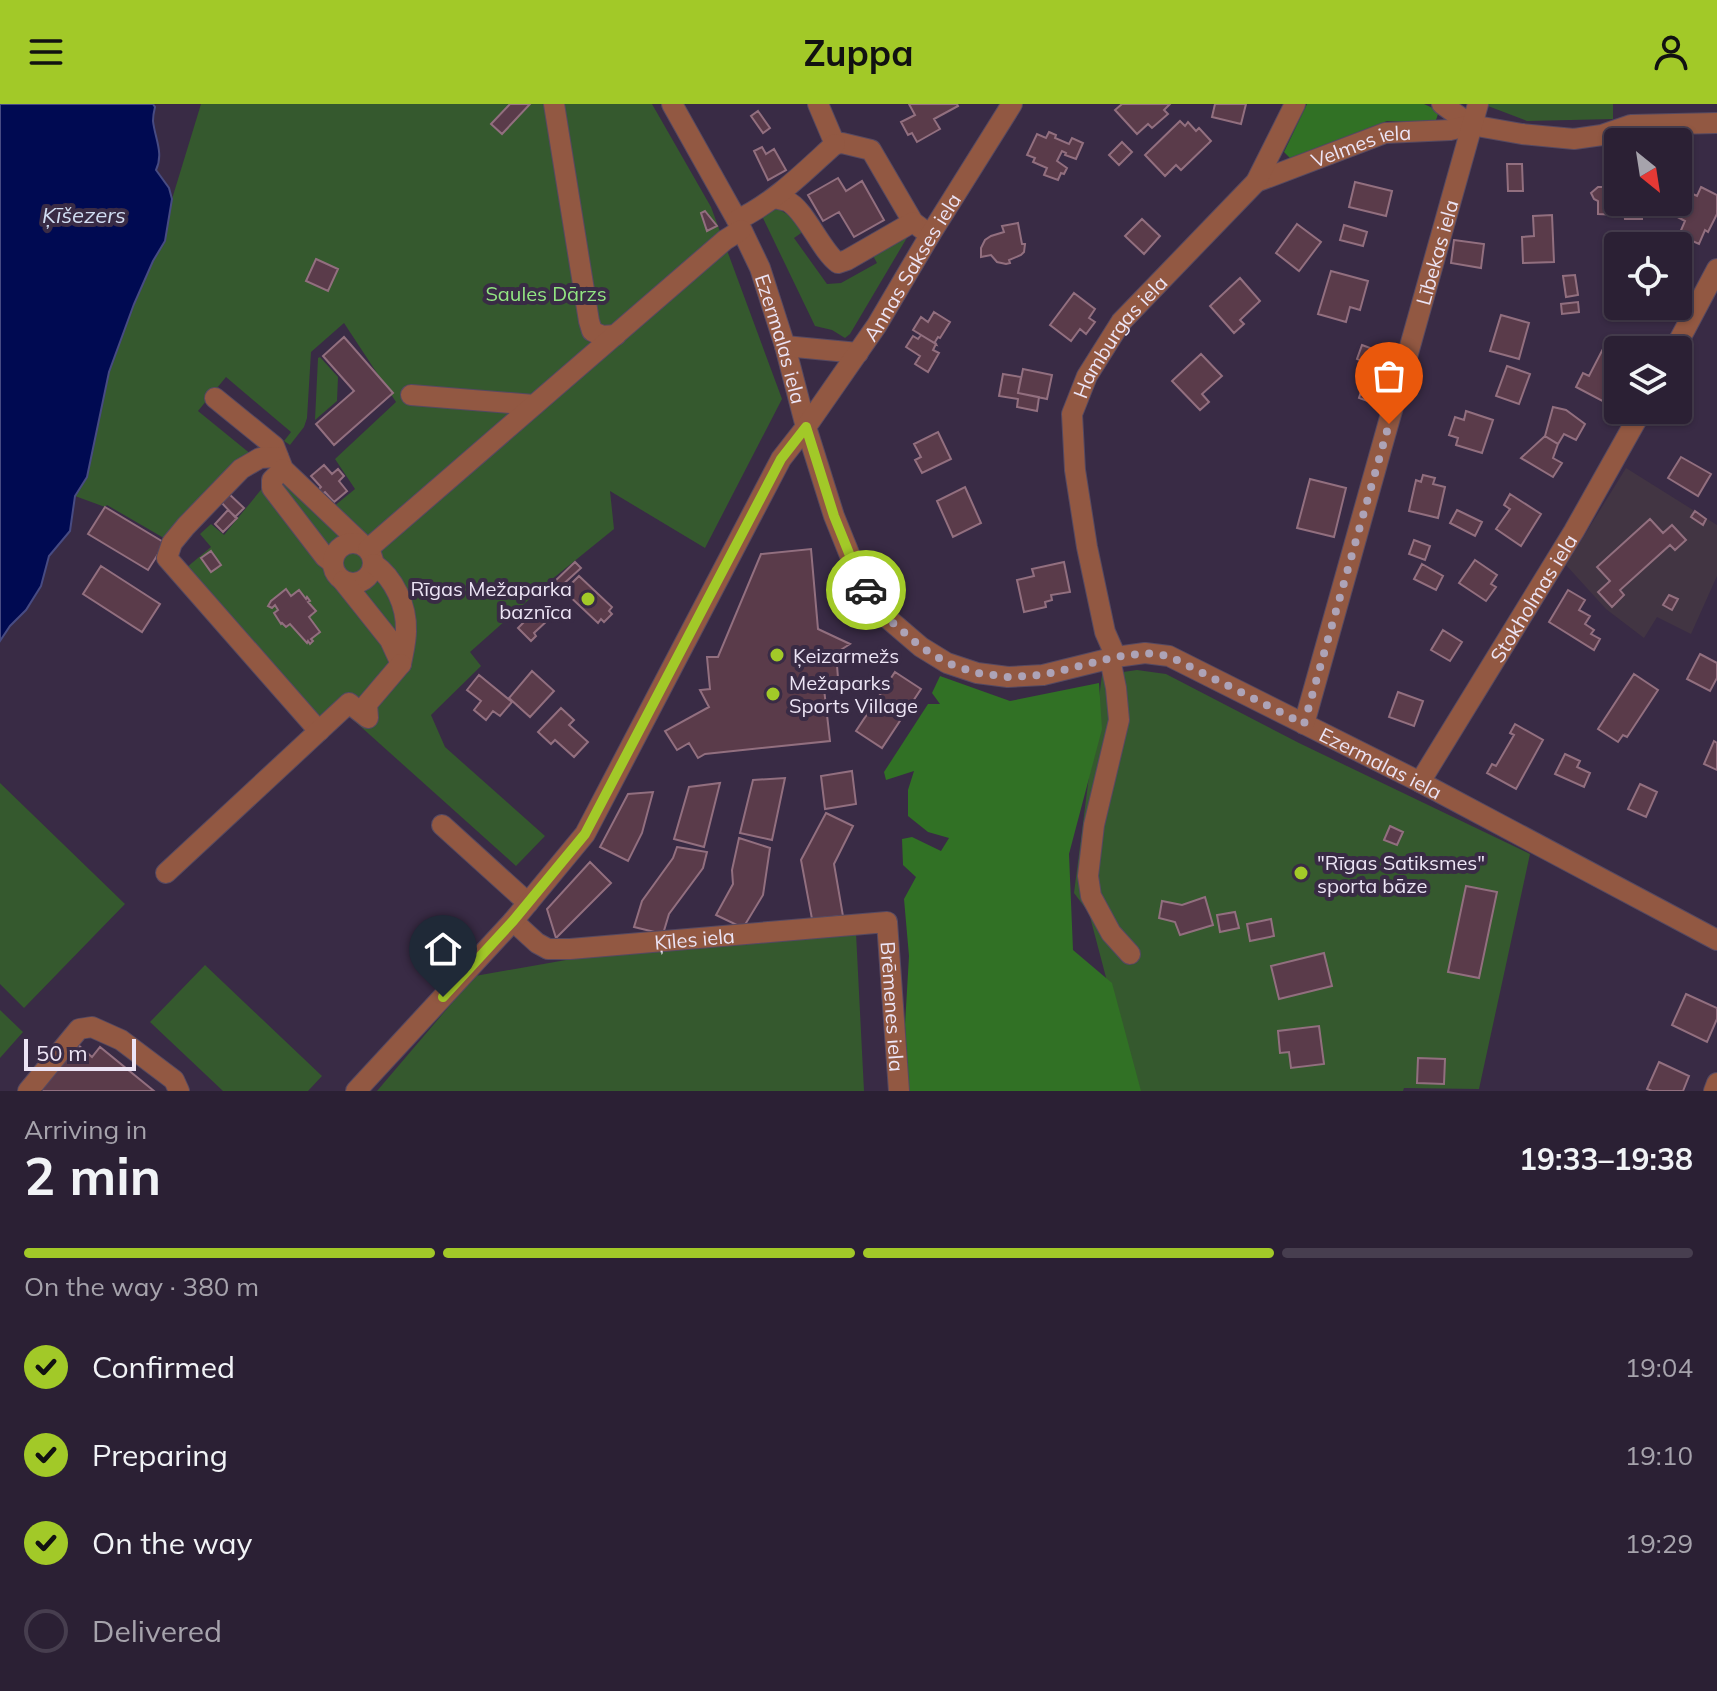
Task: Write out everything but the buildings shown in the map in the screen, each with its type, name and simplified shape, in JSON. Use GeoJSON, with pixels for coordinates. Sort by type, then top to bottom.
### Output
{"type":"FeatureCollection","features":[{"type":"Feature","properties":{"kind":"street"},"geometry":{"type":"LineString","coordinates":[[554,104],[589,321],[592,331],[602,336],[616,335]]}},
{"type":"Feature","properties":{"kind":"street","name":"Ezermalas iela"},"geometry":{"type":"LineString","coordinates":[[672,104],[760,268],[834,516],[861,583],[886,617],[921,647],[947,663],[977,673],[1008,677],[1043,675],[1145,653],[1169,656],[1420,782],[1717,940]]}},
{"type":"Feature","properties":{"kind":"street"},"geometry":{"type":"LineString","coordinates":[[818,104],[835,144]]}},
{"type":"Feature","properties":{"kind":"street","name":"Hamburgas iela"},"geometry":{"type":"LineString","coordinates":[[1130,954],[1111,933],[1091,896],[1088,876],[1094,825],[1119,720],[1113,658],[1087,547],[1075,470],[1072,414],[1087,376],[1121,322],[1256,182],[1295,104]]}},
{"type":"Feature","properties":{"kind":"street","name":"Velmes iela"},"geometry":{"type":"LineString","coordinates":[[1442,104],[1471,125]]}},
{"type":"Feature","properties":{"kind":"street","name":"Lībekas iela"},"geometry":{"type":"LineString","coordinates":[[1304,724],[1478,104]]}},
{"type":"Feature","properties":{"kind":"street","name":"Annas Sakses iela"},"geometry":{"type":"LineString","coordinates":[[356,1091],[513,921],[585,834],[781,459],[877,325],[922,228],[1003,107]]}},
{"type":"Feature","properties":{"kind":"street","name":"Velmes iela"},"geometry":{"type":"LineString","coordinates":[[1256,182],[1385,133],[1450,130],[1471,125],[1574,139],[1602,135],[1631,125],[1717,123]]}},
{"type":"Feature","properties":{"kind":"street"},"geometry":{"type":"LineString","coordinates":[[369,553],[739,225],[835,144],[871,150],[922,228],[838,263],[791,202],[774,198]]}},
{"type":"Feature","properties":{"kind":"street"},"geometry":{"type":"LineString","coordinates":[[1681,336],[1717,269]]}},
{"type":"Feature","properties":{"kind":"street"},"geometry":{"type":"LineString","coordinates":[[785,346],[858,353]]}},
{"type":"Feature","properties":{"kind":"street"},"geometry":{"type":"LineString","coordinates":[[411,395],[534,405]]}},
{"type":"Feature","properties":{"kind":"street"},"geometry":{"type":"LineString","coordinates":[[166,873],[349,703],[368,718],[367,704],[401,664],[407,630],[400,597],[369,553],[281,463],[274,446],[215,398]]}},
{"type":"Feature","properties":{"kind":"street","name":"Stokholmas iela"},"geometry":{"type":"LineString","coordinates":[[1420,782],[1574,531],[1634,424]]}},
{"type":"Feature","properties":{"kind":"street"},"geometry":{"type":"LineString","coordinates":[[281,463],[260,458],[241,469],[186,526],[172,543],[167,558],[319,731]]}},
{"type":"Feature","properties":{"kind":"street"},"geometry":{"type":"LineString","coordinates":[[281,463],[272,480],[272,488],[390,640],[401,664]]}},
{"type":"Feature","properties":{"kind":"street"},"geometry":{"type":"LineString","coordinates":[[354,543],[369,553],[371,574],[363,581],[353,584],[338,572],[336,553],[344,546],[354,543]]}},
{"type":"Feature","properties":{"kind":"street"},"geometry":{"type":"LineString","coordinates":[[442,825],[528,903]]}},
{"type":"Feature","properties":{"kind":"street","name":"Ķīles iela"},"geometry":{"type":"LineString","coordinates":[[513,921],[548,949],[887,922]]}},
{"type":"Feature","properties":{"kind":"street","name":"Brēmenes iela"},"geometry":{"type":"LineString","coordinates":[[887,922],[899,1091]]}},
{"type":"Feature","properties":{"kind":"street"},"geometry":{"type":"LineString","coordinates":[[28,1091],[79,1029],[92,1027],[121,1040],[174,1080],[179,1091]]}},
{"type":"Feature","properties":{"kind":"street"},"geometry":{"type":"LineString","coordinates":[[1714,1091],[1717,1083]]}},
{"type":"Feature","properties":{"kind":"shaded area"},"geometry":{"type":"Polygon","coordinates":[[[1626,468],[1717,525],[1717,576],[1691,634],[1657,617],[1644,638],[1606,609],[1566,565],[1626,468]]]}},
{"type":"Feature","properties":{"kind":"green space","name":"Saules Dārzs"},"geometry":{"type":"Polygon","coordinates":[[[201,104],[652,104],[711,207],[782,399],[705,548],[610,491],[614,529],[470,652],[481,666],[431,715],[445,747],[545,836],[516,866],[350,717],[344,718],[329,734],[186,568],[211,547],[200,534],[211,524],[224,535],[278,469],[333,507],[355,489],[335,459],[396,402],[344,323],[311,352],[307,418],[290,445],[284,441],[291,432],[226,377],[198,411],[252,455],[169,541],[107,505],[105,507],[75,496],[87,477],[109,372],[134,304],[165,241],[172,199],[201,104]]]}},
{"type":"Feature","properties":{"kind":"green space"},"geometry":{"type":"Polygon","coordinates":[[[1307,104],[1424,104],[1439,111],[1435,123],[1387,121],[1290,158],[1284,152],[1307,104]]]}},
{"type":"Feature","properties":{"kind":"green space"},"geometry":{"type":"Polygon","coordinates":[[[1489,104],[1613,104],[1613,119],[1527,121],[1489,104]]]}},
{"type":"Feature","properties":{"kind":"green space"},"geometry":{"type":"Polygon","coordinates":[[[778,209],[796,219],[804,231],[794,238],[827,284],[841,283],[877,263],[872,254],[908,236],[845,338],[832,330],[815,326],[761,214],[778,209]]]}},
{"type":"Feature","properties":{"kind":"green space"},"geometry":{"type":"Polygon","coordinates":[[[318,358],[338,377],[337,401],[315,420],[318,358]]]}},
{"type":"Feature","properties":{"kind":"green space","name":"\"Rīgas Satiksmes\" sporta bāze"},"geometry":{"type":"Polygon","coordinates":[[[1137,670],[1166,674],[1299,743],[1530,854],[1479,1089],[1136,1091],[1089,913],[1074,893],[1102,675],[1137,670]]]}},
{"type":"Feature","properties":{"kind":"green space"},"geometry":{"type":"Polygon","coordinates":[[[940,676],[1010,701],[1099,683],[1102,729],[1069,854],[1073,950],[1112,983],[1141,1091],[909,1091],[905,1025],[909,956],[904,899],[916,877],[903,865],[902,839],[912,837],[941,851],[949,838],[928,832],[908,816],[908,790],[914,771],[886,780],[884,772],[928,704],[940,704],[932,693],[940,676]]]}},
{"type":"Feature","properties":{"kind":"green space"},"geometry":{"type":"Polygon","coordinates":[[[0,783],[125,904],[24,1008],[0,984],[0,783]]]}},
{"type":"Feature","properties":{"kind":"green space"},"geometry":{"type":"Polygon","coordinates":[[[856,933],[864,1091],[377,1091],[475,976],[600,954],[856,933]]]}},
{"type":"Feature","properties":{"kind":"green space"},"geometry":{"type":"Polygon","coordinates":[[[205,965],[322,1076],[308,1091],[223,1091],[150,1022],[205,965]]]}},
{"type":"Feature","properties":{"kind":"green space"},"geometry":{"type":"Polygon","coordinates":[[[0,1010],[23,1032],[0,1058],[0,1010]]]}},
{"type":"Feature","properties":{"kind":"water","name":"Ķīšezers"},"geometry":{"type":"Polygon","coordinates":[[[0,104],[153,104],[159,152],[156,170],[169,188],[172,199],[165,241],[134,304],[109,372],[87,477],[75,496],[70,531],[49,556],[41,586],[26,610],[0,641],[0,104]]]}},
{"type":"Feature","properties":{"kind":"way so far"},"geometry":{"type":"LineString","coordinates":[[866,590],[886,617],[921,647],[947,663],[977,673],[1008,677],[1043,675],[1116,657],[1145,653],[1169,656],[1304,724],[1389,424]]}},
{"type":"Feature","properties":{"kind":"place","name":"Rīgas Mežaparka baznīca"},"geometry":{"type":"Point","coordinates":[588,599]}},
{"type":"Feature","properties":{"kind":"place","name":"Ķeizarmežs"},"geometry":{"type":"Point","coordinates":[777,655]}},
{"type":"Feature","properties":{"kind":"place","name":"Mežaparks Sports Village"},"geometry":{"type":"Point","coordinates":[773,694]}},
{"type":"Feature","properties":{"kind":"place","name":"\"Rīgas Satiksmes\" sporta bāze"},"geometry":{"type":"Point","coordinates":[1301,873]}},
{"type":"Feature","properties":{"kind":"route"},"geometry":{"type":"LineString","coordinates":[[443,997],[513,921],[585,834],[781,459],[806,427],[834,516],[866,590]]}}]}
